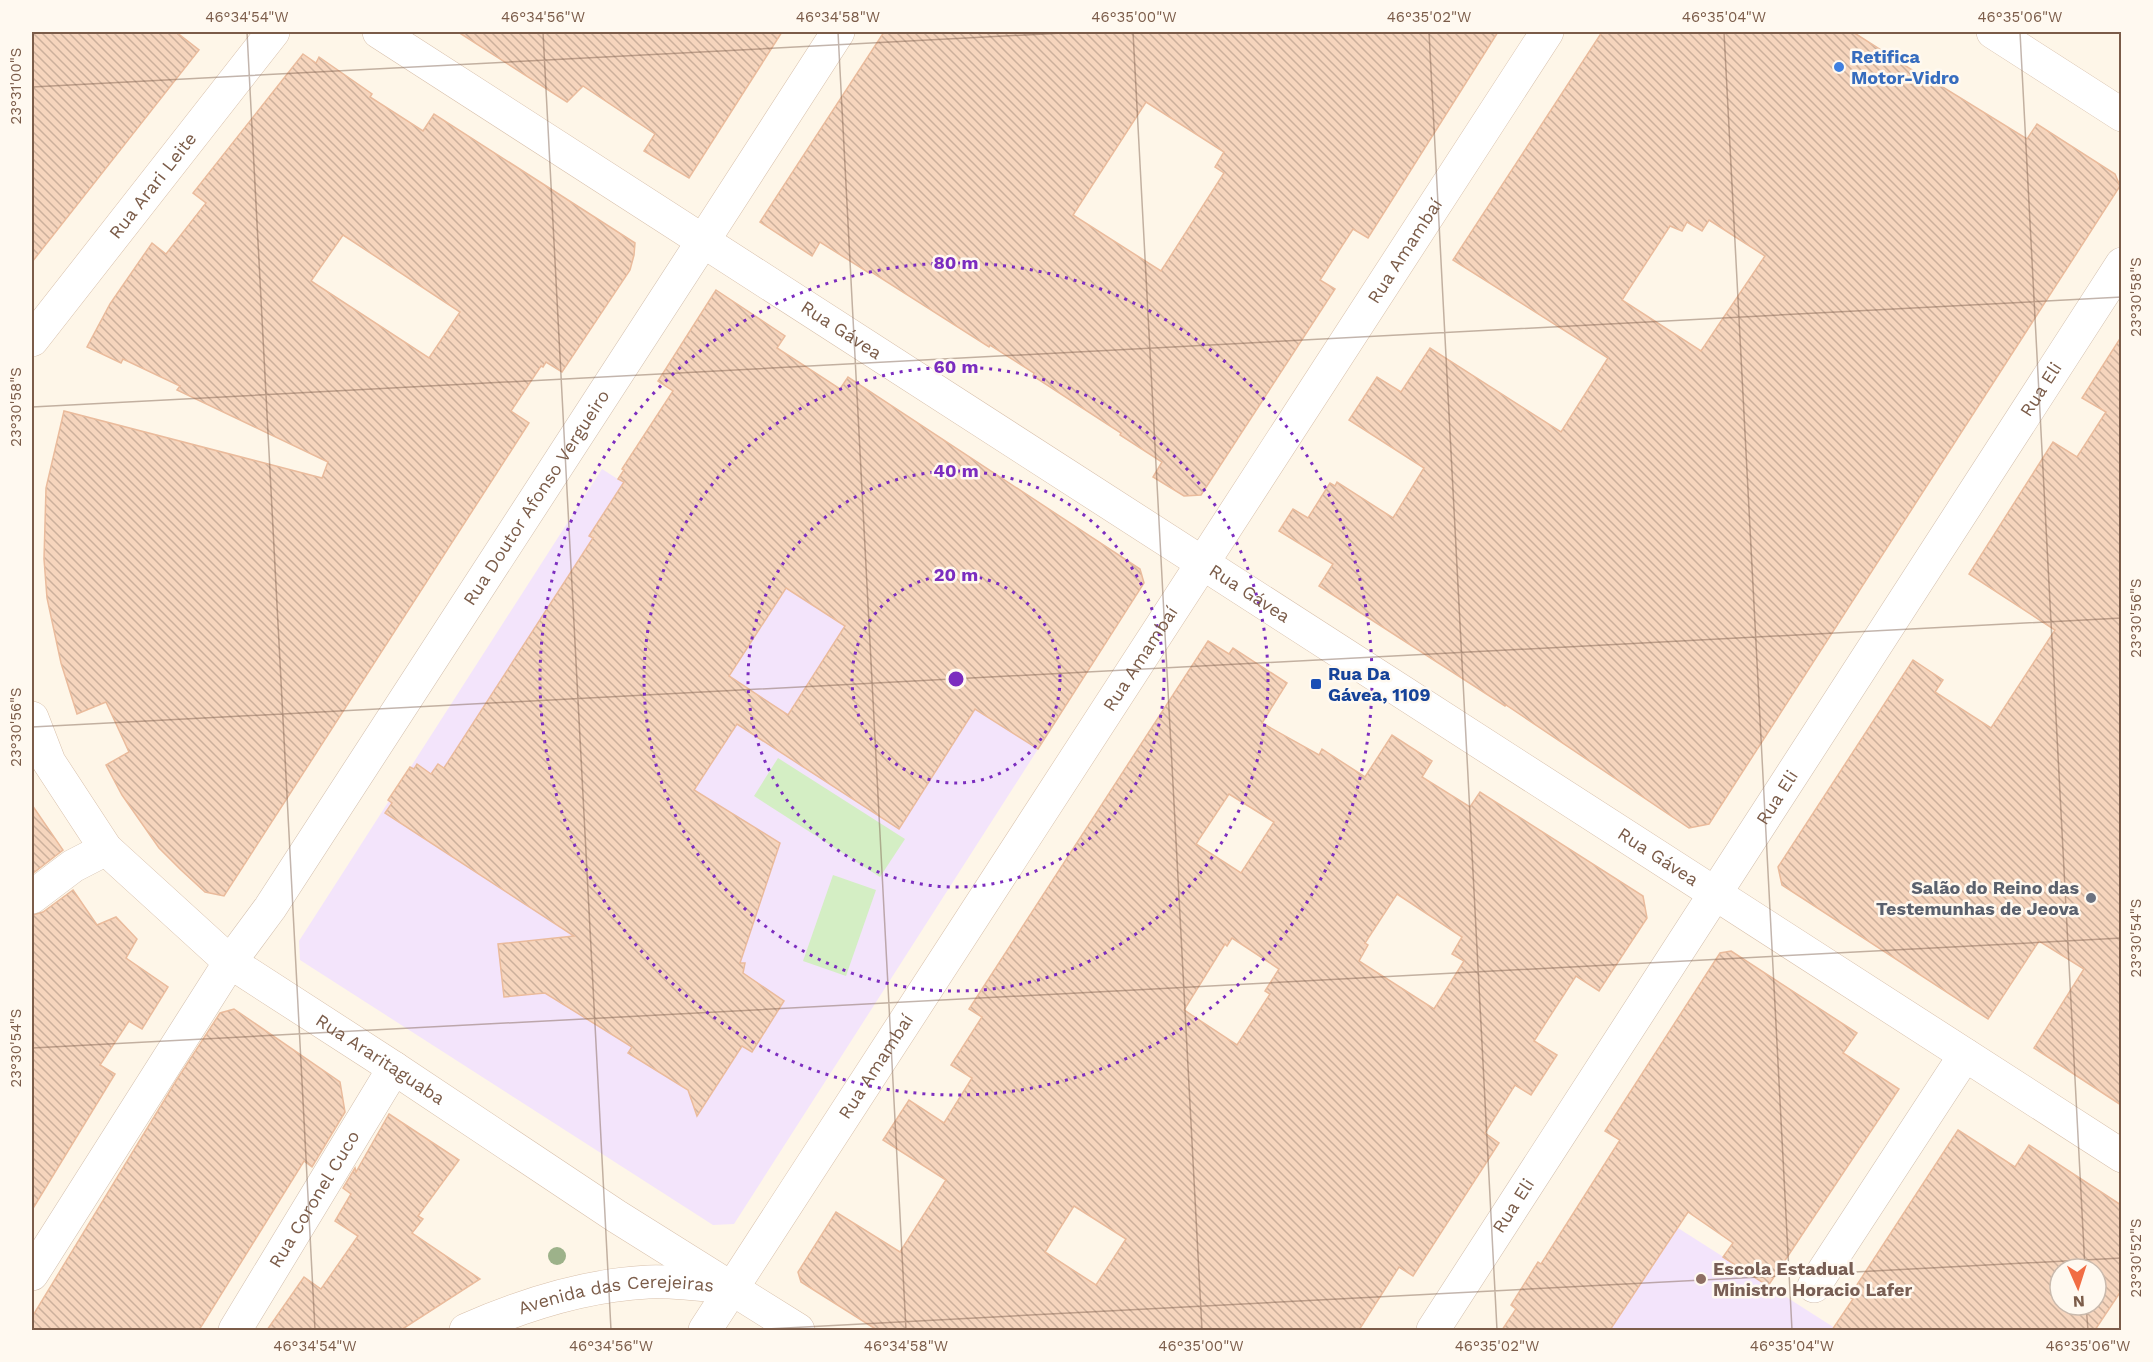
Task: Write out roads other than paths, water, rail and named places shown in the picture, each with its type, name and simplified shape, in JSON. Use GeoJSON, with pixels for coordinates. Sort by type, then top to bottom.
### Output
{"type":"FeatureCollection","features":[{"type":"Feature","properties":{"kind":"street","name":"Rua Arari Leite"},"geometry":{"type":"LineString","coordinates":[[32,340],[273,32]]}},
{"type":"Feature","properties":{"kind":"street","name":"Rua Gávea"},"geometry":{"type":"LineString","coordinates":[[379,32],[2121,1156]]}},
{"type":"Feature","properties":{"kind":"street","name":"Rua Doutor Afonso Vergueiro"},"geometry":{"type":"LineString","coordinates":[[32,1274],[230,962],[270,908],[704,242],[838,32]]}},
{"type":"Feature","properties":{"kind":"street","name":"Rua Amambaí"},"geometry":{"type":"LineString","coordinates":[[705,1330],[1547,32]]}},
{"type":"Feature","properties":{"kind":"street"},"geometry":{"type":"LineString","coordinates":[[1993,32],[2121,115]]}},
{"type":"Feature","properties":{"kind":"street","name":"Rua Eli"},"geometry":{"type":"LineString","coordinates":[[1433,1330],[2121,264]]}},
{"type":"Feature","properties":{"kind":"street","name":"Rua Araritaguaba"},"geometry":{"type":"LineString","coordinates":[[32,718],[49,762],[106,849],[230,962],[616,1216],[798,1330]]}},
{"type":"Feature","properties":{"kind":"street"},"geometry":{"type":"LineString","coordinates":[[32,897],[73,866],[106,849]]}},
{"type":"Feature","properties":{"kind":"street"},"geometry":{"type":"LineString","coordinates":[[1814,1286],[1965,1055]]}},
{"type":"Feature","properties":{"kind":"street","name":"Rua Coronel Cuco"},"geometry":{"type":"LineString","coordinates":[[235,1330],[394,1068]]}},
{"type":"Feature","properties":{"kind":"street","name":"Avenida das Cerejeiras"},"geometry":{"type":"LineString","coordinates":[[466,1330],[510,1311],[573,1293],[647,1282],[681,1282],[733,1288]]}},
{"type":"Feature","properties":{"kind":"place","name":"Retifica Motor-Vidro"},"geometry":{"type":"Point","coordinates":[1839,67]}},
{"type":"Feature","properties":{"kind":"place","name":"Rua Da Gávea, 1109"},"geometry":{"type":"Point","coordinates":[1316,684]}},
{"type":"Feature","properties":{"kind":"place","name":"Salão do Reino das Testemunhas de Jeova"},"geometry":{"type":"Point","coordinates":[2091,898]}},
{"type":"Feature","properties":{"kind":"place","name":"Escola Estadual Ministro Horacio Lafer"},"geometry":{"type":"Point","coordinates":[1701,1279]}}]}
